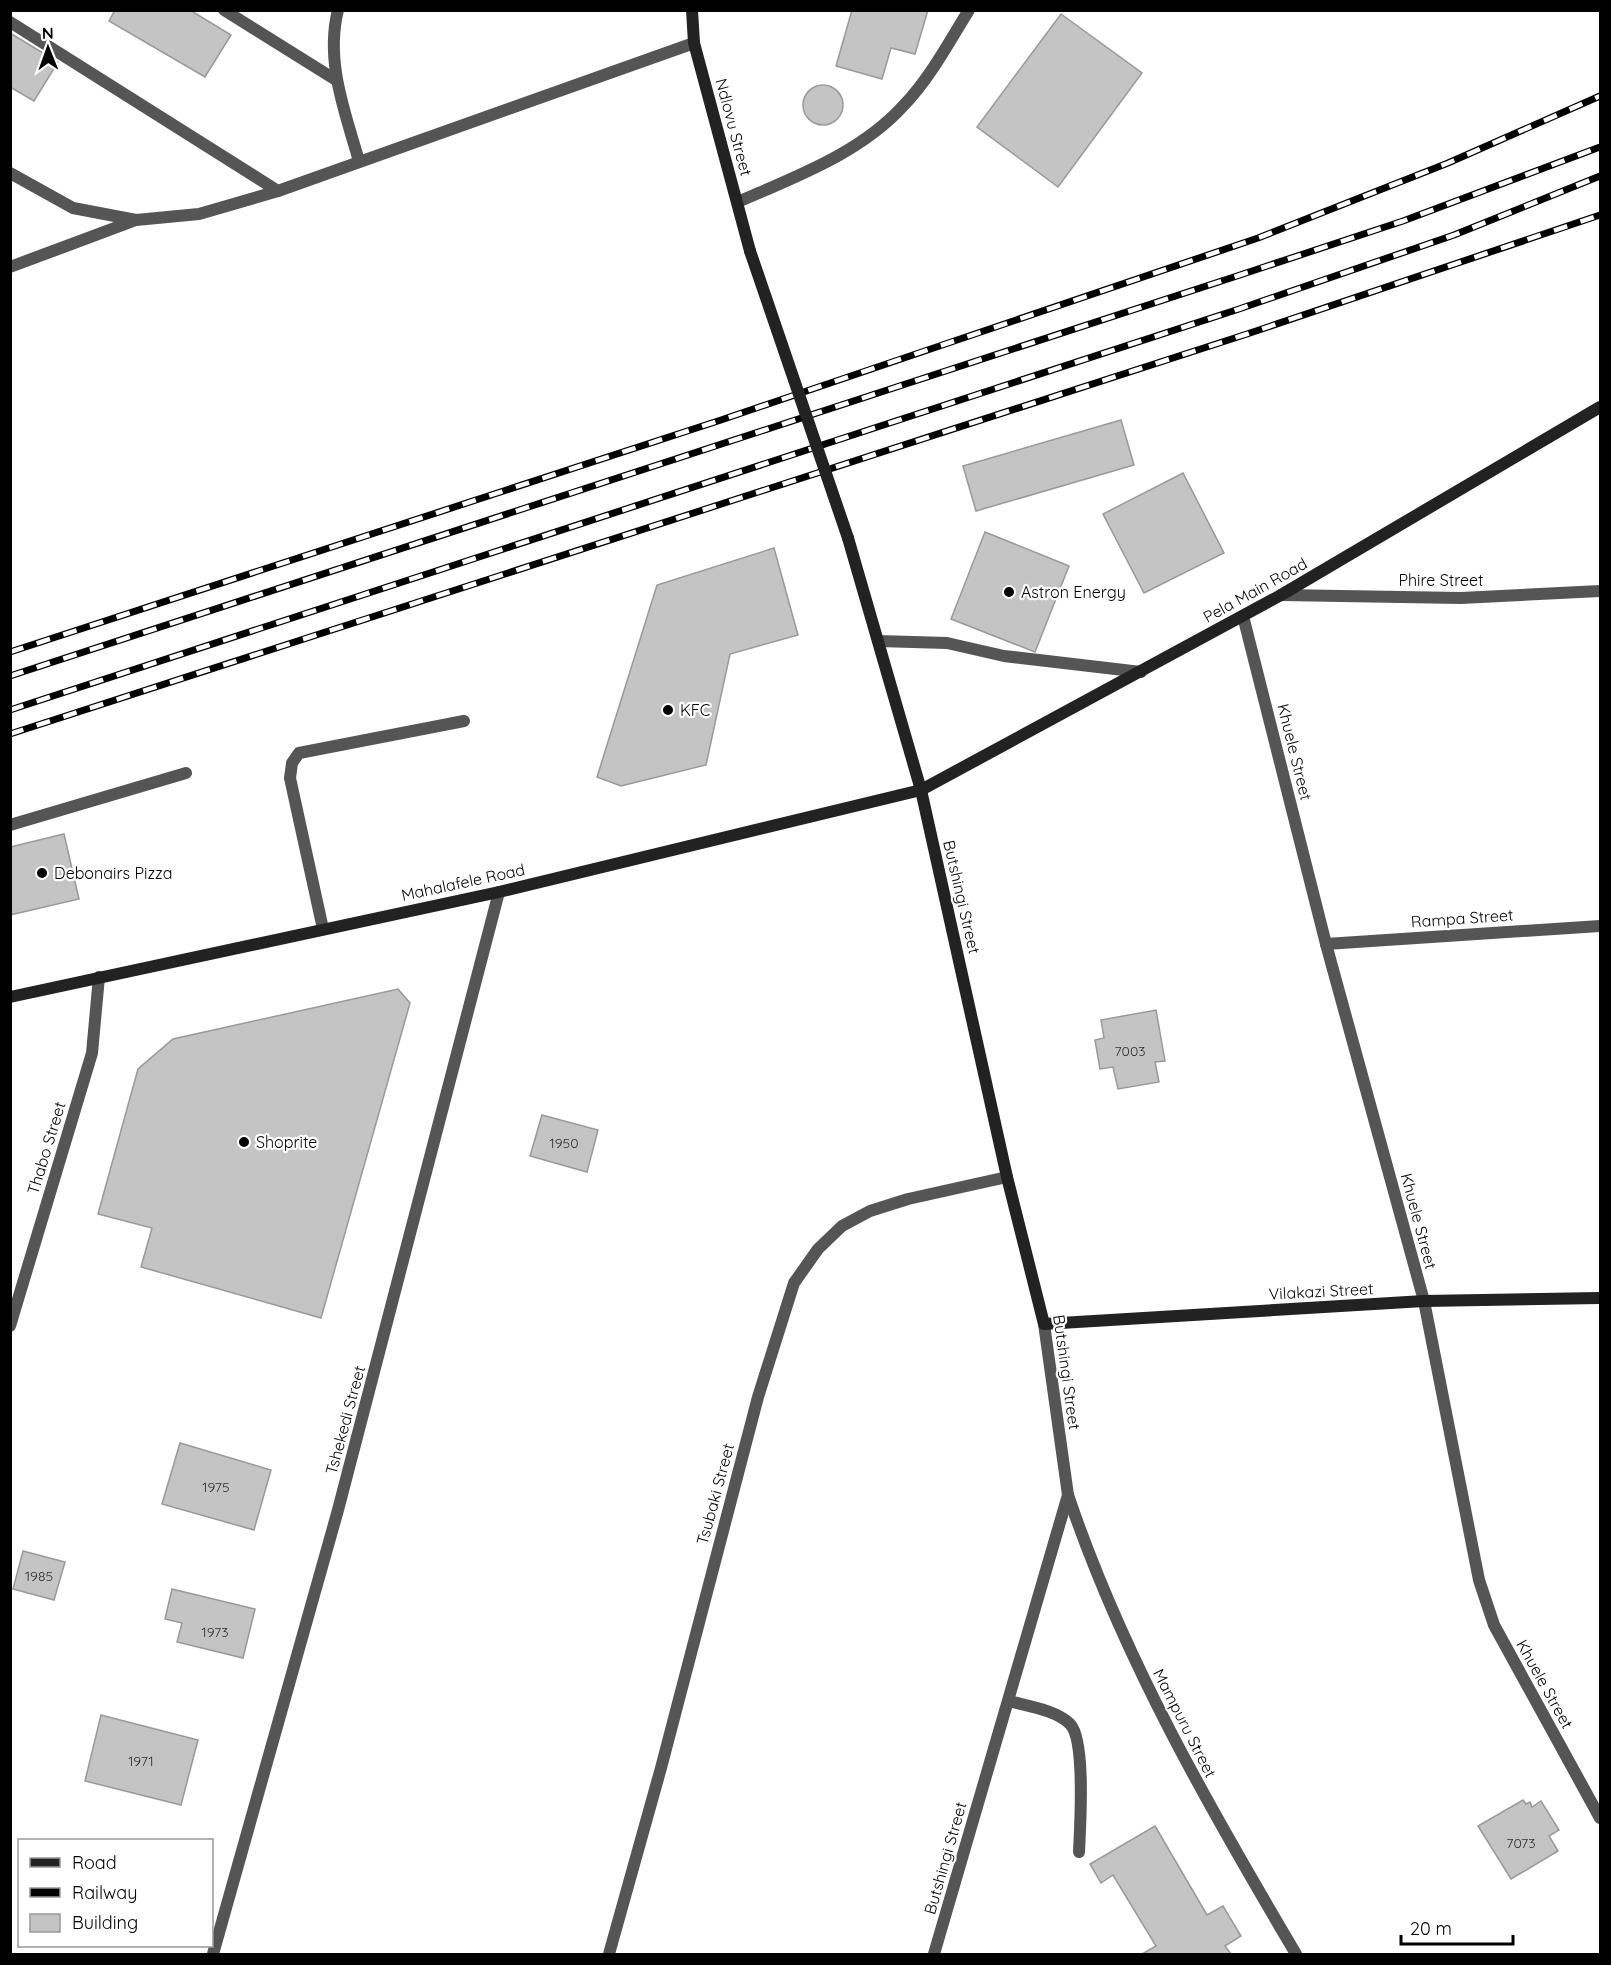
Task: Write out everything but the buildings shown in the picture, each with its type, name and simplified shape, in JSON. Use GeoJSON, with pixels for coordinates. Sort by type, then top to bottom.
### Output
{"type":"FeatureCollection","features":[{"type":"Feature","properties":{"kind":"street"},"geometry":{"type":"LineString","coordinates":[[224,10],[336,80]]}},
{"type":"Feature","properties":{"kind":"street"},"geometry":{"type":"LineString","coordinates":[[338,10],[333,29],[336,80],[359,161]]}},
{"type":"Feature","properties":{"kind":"street","name":"Ndlovu Street"},"geometry":{"type":"LineString","coordinates":[[692,10],[694,43],[750,251],[848,538]]}},
{"type":"Feature","properties":{"kind":"street"},"geometry":{"type":"LineString","coordinates":[[738,202],[802,173],[878,130],[905,105],[969,10]]}},
{"type":"Feature","properties":{"kind":"street"},"geometry":{"type":"LineString","coordinates":[[10,22],[278,191]]}},
{"type":"Feature","properties":{"kind":"street"},"geometry":{"type":"LineString","coordinates":[[10,267],[136,220],[199,214],[278,191],[694,43]]}},
{"type":"Feature","properties":{"kind":"street"},"geometry":{"type":"LineString","coordinates":[[10,173],[73,208],[136,220]]}},
{"type":"Feature","properties":{"kind":"street","name":"Pela Main Road"},"geometry":{"type":"LineString","coordinates":[[921,790],[1244,616],[1600,407]]}},
{"type":"Feature","properties":{"kind":"street","name":"Butshingi Street"},"geometry":{"type":"LineString","coordinates":[[848,538],[921,790],[1007,1178],[1044,1324],[1068,1495],[934,1954]]}},
{"type":"Feature","properties":{"kind":"street","name":"Phire Street"},"geometry":{"type":"LineString","coordinates":[[1281,595],[1461,598],[1600,591]]}},
{"type":"Feature","properties":{"kind":"street","name":"Khuele Street"},"geometry":{"type":"LineString","coordinates":[[1244,616],[1326,944],[1424,1301],[1485,1602],[1494,1625],[1600,1818]]}},
{"type":"Feature","properties":{"kind":"street"},"geometry":{"type":"LineString","coordinates":[[878,641],[947,643],[1004,656],[1141,672]]}},
{"type":"Feature","properties":{"kind":"street"},"geometry":{"type":"LineString","coordinates":[[323,929],[290,778],[299,753],[464,721]]}},
{"type":"Feature","properties":{"kind":"street"},"geometry":{"type":"LineString","coordinates":[[10,825],[186,773]]}},
{"type":"Feature","properties":{"kind":"street","name":"Mahalafele Road"},"geometry":{"type":"LineString","coordinates":[[10,998],[499,892],[921,790]]}},
{"type":"Feature","properties":{"kind":"street","name":"Tshekedi Street"},"geometry":{"type":"LineString","coordinates":[[213,1954],[338,1510],[499,892]]}},
{"type":"Feature","properties":{"kind":"street","name":"Rampa Street"},"geometry":{"type":"LineString","coordinates":[[1326,944],[1600,926]]}},
{"type":"Feature","properties":{"kind":"street","name":"Thabo Street"},"geometry":{"type":"LineString","coordinates":[[10,1326],[92,1053],[99,977]]}},
{"type":"Feature","properties":{"kind":"street","name":"Tsubaki Street"},"geometry":{"type":"LineString","coordinates":[[609,1954],[758,1397],[794,1283],[818,1249],[842,1226],[870,1211],[908,1199],[1007,1178]]}},
{"type":"Feature","properties":{"kind":"street","name":"Vilakazi Street"},"geometry":{"type":"LineString","coordinates":[[1044,1324],[1424,1301],[1600,1298]]}},
{"type":"Feature","properties":{"kind":"street","name":"Mampuru Street"},"geometry":{"type":"LineString","coordinates":[[1068,1495],[1082,1538],[1148,1689],[1219,1823],[1296,1954]]}},
{"type":"Feature","properties":{"kind":"street"},"geometry":{"type":"LineString","coordinates":[[1009,1701],[1052,1714],[1070,1724],[1078,1740],[1081,1806],[1079,1852]]}},
{"type":"Feature","properties":{"kind":"railway"},"geometry":{"type":"LineString","coordinates":[[10,652],[721,420],[1258,238],[1448,163],[1600,96]]}},
{"type":"Feature","properties":{"kind":"railway"},"geometry":{"type":"LineString","coordinates":[[10,676],[1403,221],[1600,147]]}},
{"type":"Feature","properties":{"kind":"railway"},"geometry":{"type":"LineString","coordinates":[[10,710],[1239,309],[1454,235],[1600,176]]}},
{"type":"Feature","properties":{"kind":"railway"},"geometry":{"type":"LineString","coordinates":[[10,734],[1247,334],[1600,215]]}},
{"type":"Feature","properties":{"kind":"place","name":"Astron Energy"},"geometry":{"type":"Point","coordinates":[1009,592]}},
{"type":"Feature","properties":{"kind":"place","name":"KFC"},"geometry":{"type":"Point","coordinates":[668,710]}},
{"type":"Feature","properties":{"kind":"place","name":"Debonairs Pizza"},"geometry":{"type":"Point","coordinates":[42,873]}},
{"type":"Feature","properties":{"kind":"place","name":"Shoprite"},"geometry":{"type":"Point","coordinates":[244,1142]}}]}
